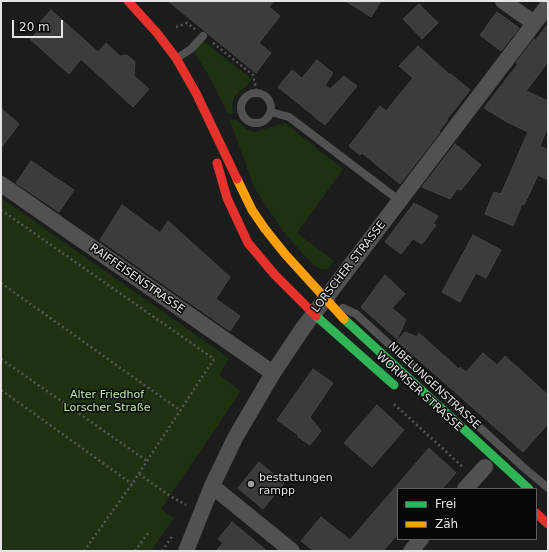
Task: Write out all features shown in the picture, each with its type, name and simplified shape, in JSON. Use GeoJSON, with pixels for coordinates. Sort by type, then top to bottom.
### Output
{"type":"FeatureCollection","features":[{"type":"Feature","properties":{"kind":"street"},"geometry":{"type":"LineString","coordinates":[[128,1],[157,33],[176,58],[196,93]]}},
{"type":"Feature","properties":{"kind":"street"},"geometry":{"type":"LineString","coordinates":[[503,1],[534,23]]}},
{"type":"Feature","properties":{"kind":"street","name":"LORSCHER STRASSE"},"geometry":{"type":"LineString","coordinates":[[186,551],[212,486],[236,438],[273,374],[313,314],[548,5]]}},
{"type":"Feature","properties":{"kind":"street","name":"WORMSER STRASSE"},"geometry":{"type":"LineString","coordinates":[[196,93],[227,198],[248,243],[275,276],[313,314],[402,393]]}},
{"type":"Feature","properties":{"kind":"street","name":"NIBELUNGENSTRASSE"},"geometry":{"type":"LineString","coordinates":[[196,93],[252,210],[285,254],[348,323],[528,488]]}},
{"type":"Feature","properties":{"kind":"street","name":"RAIFFEISENSTRASSE"},"geometry":{"type":"LineString","coordinates":[[1,184],[273,374]]}},
{"type":"Feature","properties":{"kind":"street"},"geometry":{"type":"LineString","coordinates":[[212,486],[292,551]]}},
{"type":"Feature","properties":{"kind":"street"},"geometry":{"type":"LineString","coordinates":[[537,514],[548,524]]}},
{"type":"Feature","properties":{"kind":"street"},"geometry":{"type":"LineString","coordinates":[[411,551],[421,540]]}},
{"type":"Feature","properties":{"kind":"lane"},"geometry":{"type":"LineString","coordinates":[[176,58],[191,49],[203,36]]}},
{"type":"Feature","properties":{"kind":"lane"},"geometry":{"type":"LineString","coordinates":[[257,93],[266,96],[272,107],[271,112],[265,121],[255,123],[250,122],[242,114],[241,104],[247,96],[257,93]]}},
{"type":"Feature","properties":{"kind":"lane"},"geometry":{"type":"LineString","coordinates":[[271,112],[289,116],[400,201]]}},
{"type":"Feature","properties":{"kind":"lane"},"geometry":{"type":"LineString","coordinates":[[325,299],[356,314],[548,488]]}},
{"type":"Feature","properties":{"kind":"path"},"geometry":{"type":"LineString","coordinates":[[157,33],[187,23],[253,75],[257,93]]}},
{"type":"Feature","properties":{"kind":"path"},"geometry":{"type":"LineString","coordinates":[[1,210],[214,359],[148,461],[84,551]]}},
{"type":"Feature","properties":{"kind":"path"},"geometry":{"type":"LineString","coordinates":[[1,283],[180,411]]}},
{"type":"Feature","properties":{"kind":"path"},"geometry":{"type":"LineString","coordinates":[[1,359],[148,461]]}},
{"type":"Feature","properties":{"kind":"path"},"geometry":{"type":"LineString","coordinates":[[1,390],[132,484]]}},
{"type":"Feature","properties":{"kind":"path"},"geometry":{"type":"LineString","coordinates":[[390,400],[479,473]]}},
{"type":"Feature","properties":{"kind":"path"},"geometry":{"type":"LineString","coordinates":[[139,474],[170,496],[201,513]]}},
{"type":"Feature","properties":{"kind":"path"},"geometry":{"type":"LineString","coordinates":[[135,551],[148,533]]}},
{"type":"Feature","properties":{"kind":"green space"},"geometry":{"type":"Polygon","coordinates":[[[203,41],[252,79],[235,96],[232,105],[233,113],[228,114],[209,76],[194,52],[203,41]]]}},
{"type":"Feature","properties":{"kind":"green space"},"geometry":{"type":"Polygon","coordinates":[[[235,119],[246,129],[254,132],[285,123],[343,169],[297,233],[334,261],[328,269],[322,270],[313,264],[285,234],[254,187],[230,121],[235,119]]]}},
{"type":"Feature","properties":{"kind":"green space","name":"Alter Friedhof Lorscher Straße"},"geometry":{"type":"Polygon","coordinates":[[[1,198],[229,358],[219,375],[241,391],[161,509],[174,518],[151,551],[1,551],[1,198]]]}},
{"type":"Feature","properties":{"kind":"building"},"geometry":{"type":"Polygon","coordinates":[[[168,1],[274,1],[269,7],[280,16],[259,43],[271,53],[256,73],[168,1]]]}},
{"type":"Feature","properties":{"kind":"building"},"geometry":{"type":"Polygon","coordinates":[[[346,1],[381,1],[371,17],[346,1]]]}},
{"type":"Feature","properties":{"kind":"building"},"geometry":{"type":"Polygon","coordinates":[[[419,4],[438,23],[422,39],[403,19],[419,4]]]}},
{"type":"Feature","properties":{"kind":"building"},"geometry":{"type":"Polygon","coordinates":[[[51,10],[98,52],[106,43],[120,56],[127,55],[135,62],[134,76],[149,89],[133,107],[81,59],[69,74],[30,39],[43,26],[39,23],[51,10]]]}},
{"type":"Feature","properties":{"kind":"building"},"geometry":{"type":"Polygon","coordinates":[[[497,12],[519,28],[501,51],[480,35],[497,12]]]}},
{"type":"Feature","properties":{"kind":"building"},"geometry":{"type":"Polygon","coordinates":[[[548,24],[548,62],[526,91],[548,101],[548,127],[540,146],[548,150],[548,180],[538,175],[524,205],[522,204],[513,226],[485,214],[494,192],[501,194],[528,132],[507,122],[484,108],[518,64],[516,63],[534,39],[535,41],[548,24]]]}},
{"type":"Feature","properties":{"kind":"building"},"geometry":{"type":"Polygon","coordinates":[[[418,46],[450,75],[451,74],[470,90],[400,184],[362,153],[360,155],[349,146],[380,106],[386,111],[413,78],[399,66],[418,46]]]}},
{"type":"Feature","properties":{"kind":"building"},"geometry":{"type":"Polygon","coordinates":[[[317,60],[333,73],[325,85],[330,89],[344,76],[357,86],[325,125],[278,87],[292,70],[302,78],[317,60]]]}},
{"type":"Feature","properties":{"kind":"building"},"geometry":{"type":"Polygon","coordinates":[[[1,108],[19,124],[1,148],[1,108]]]}},
{"type":"Feature","properties":{"kind":"building"},"geometry":{"type":"Polygon","coordinates":[[[455,144],[481,165],[461,190],[457,189],[450,199],[422,187],[455,144]]]}},
{"type":"Feature","properties":{"kind":"building"},"geometry":{"type":"Polygon","coordinates":[[[31,161],[74,190],[59,212],[16,183],[31,161]]]}},
{"type":"Feature","properties":{"kind":"building"},"geometry":{"type":"Polygon","coordinates":[[[414,203],[438,216],[433,224],[436,225],[422,244],[413,239],[401,254],[385,242],[414,203]]]}},
{"type":"Feature","properties":{"kind":"building"},"geometry":{"type":"Polygon","coordinates":[[[122,205],[160,233],[168,221],[230,277],[216,299],[240,316],[230,331],[100,240],[122,205]]]}},
{"type":"Feature","properties":{"kind":"building"},"geometry":{"type":"Polygon","coordinates":[[[473,235],[501,250],[486,278],[476,273],[460,302],[442,292],[473,235]]]}},
{"type":"Feature","properties":{"kind":"building"},"geometry":{"type":"Polygon","coordinates":[[[385,275],[405,294],[392,308],[406,320],[397,339],[361,307],[385,275]]]}},
{"type":"Feature","properties":{"kind":"building"},"geometry":{"type":"Polygon","coordinates":[[[405,332],[417,337],[419,333],[459,369],[460,367],[466,372],[483,353],[497,365],[505,356],[548,395],[548,424],[523,452],[397,341],[405,332]]]}},
{"type":"Feature","properties":{"kind":"building"},"geometry":{"type":"Polygon","coordinates":[[[313,369],[333,383],[310,417],[321,431],[310,445],[277,420],[313,369]]]}},
{"type":"Feature","properties":{"kind":"building"},"geometry":{"type":"Polygon","coordinates":[[[377,405],[404,430],[372,467],[344,443],[377,405]]]}},
{"type":"Feature","properties":{"kind":"building"},"geometry":{"type":"Polygon","coordinates":[[[429,448],[456,473],[443,488],[397,488],[397,535],[383,551],[314,551],[301,541],[321,517],[350,540],[429,448]]]}},
{"type":"Feature","properties":{"kind":"building"},"geometry":{"type":"Polygon","coordinates":[[[259,462],[284,483],[263,509],[238,488],[259,462]]]}},
{"type":"Feature","properties":{"kind":"building"},"geometry":{"type":"Polygon","coordinates":[[[232,522],[267,551],[216,551],[223,543],[218,539],[232,522]]]}},
{"type":"Feature","properties":{"kind":"traffic: fast"},"geometry":{"type":"LineString","coordinates":[[316,316],[394,385]]}},
{"type":"Feature","properties":{"kind":"traffic: fast"},"geometry":{"type":"LineString","coordinates":[[344,319],[528,488]]}},
{"type":"Feature","properties":{"kind":"traffic: slow"},"geometry":{"type":"LineString","coordinates":[[237,179],[252,210],[265,229],[285,254],[344,319]]}},
{"type":"Feature","properties":{"kind":"traffic: jam"},"geometry":{"type":"LineString","coordinates":[[128,1],[157,33],[176,58],[196,93],[237,179]]}},
{"type":"Feature","properties":{"kind":"traffic: jam"},"geometry":{"type":"LineString","coordinates":[[217,163],[227,198],[248,243],[275,275],[316,316]]}},
{"type":"Feature","properties":{"kind":"traffic: jam"},"geometry":{"type":"LineString","coordinates":[[537,514],[548,524]]}},
{"type":"Feature","properties":{"kind":"place","name":"bestattungen rampp"},"geometry":{"type":"Point","coordinates":[251,484]}}]}
